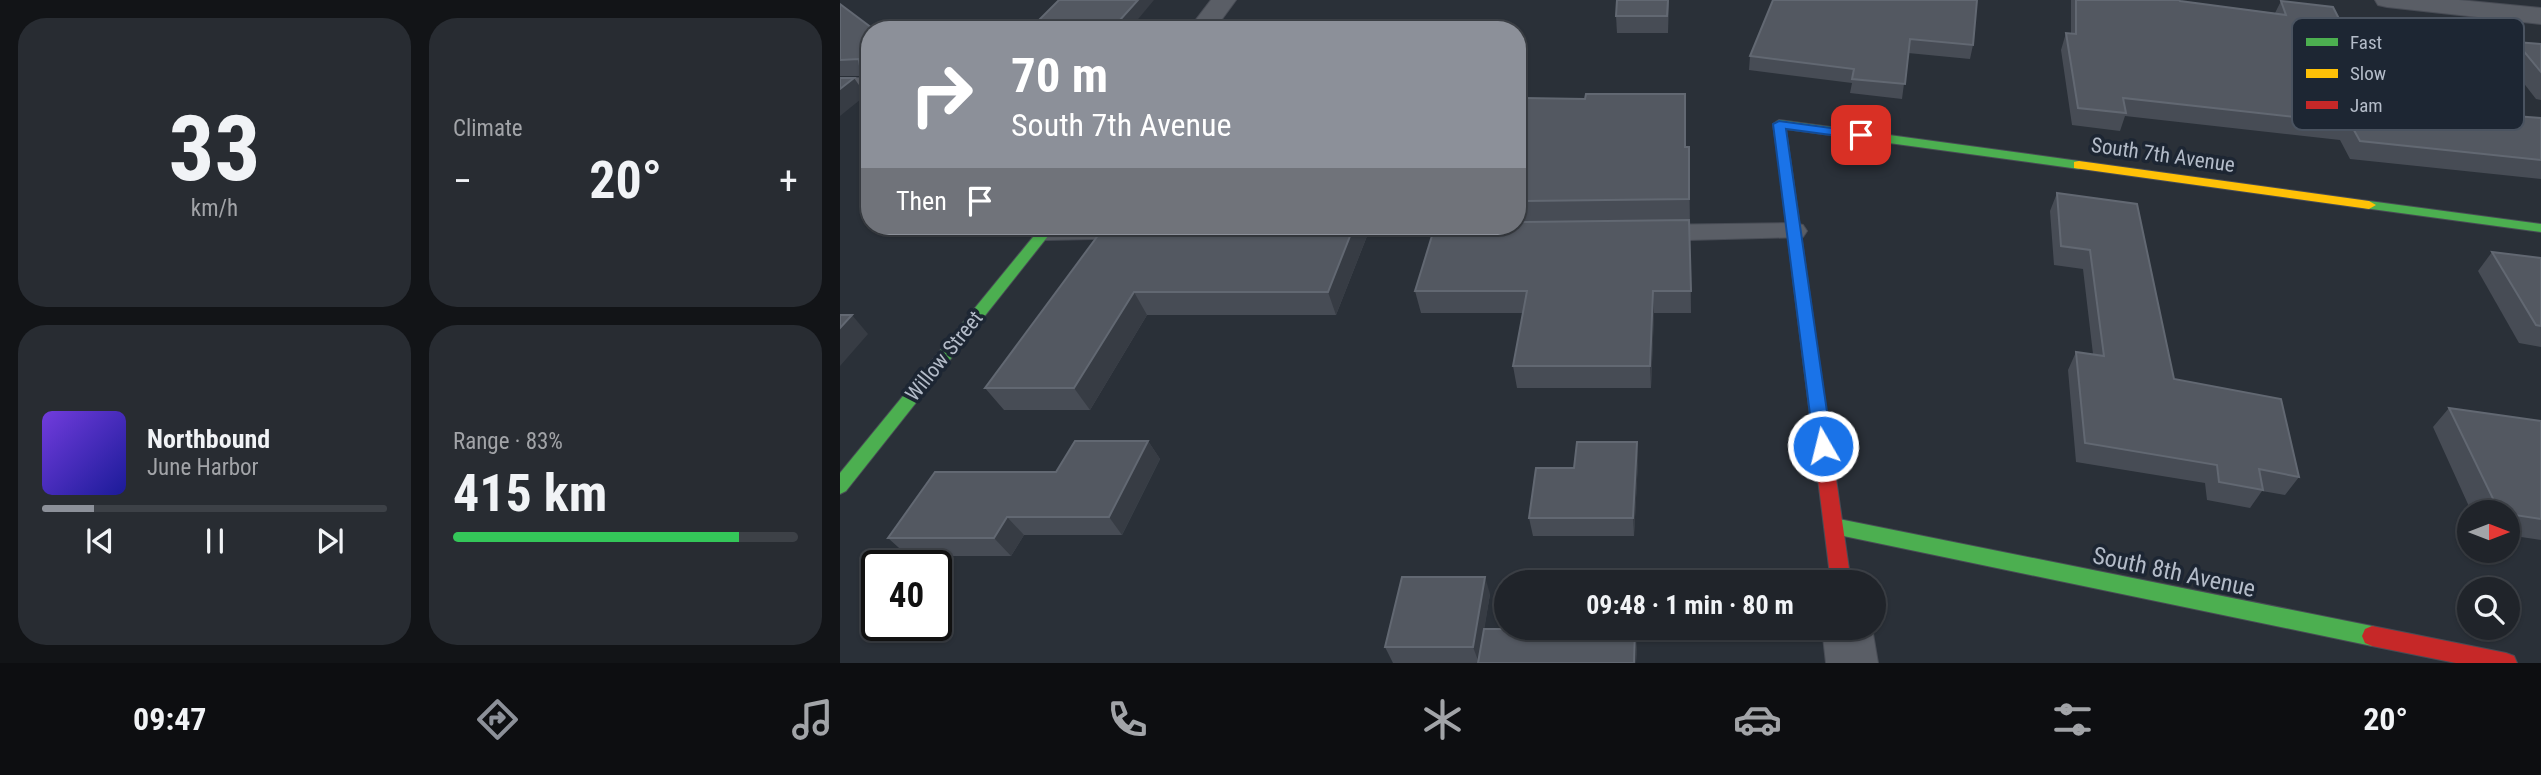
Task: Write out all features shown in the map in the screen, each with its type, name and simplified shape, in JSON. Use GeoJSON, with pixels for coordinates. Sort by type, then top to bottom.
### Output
{"type":"FeatureCollection","features":[{"type":"Feature","properties":{"kind":"street"},"geometry":{"type":"LineString","coordinates":[[1208,21],[1224,0]]}},
{"type":"Feature","properties":{"kind":"street"},"geometry":{"type":"LineString","coordinates":[[2387,0],[2541,16]]}},
{"type":"Feature","properties":{"kind":"street","name":"South 7th Avenue"},"geometry":{"type":"LineString","coordinates":[[1794,231],[1779,124],[2541,228]]}},
{"type":"Feature","properties":{"kind":"street"},"geometry":{"type":"LineString","coordinates":[[1794,231],[1839,570]]}},
{"type":"Feature","properties":{"kind":"street","name":"Willow Street"},"geometry":{"type":"LineString","coordinates":[[840,486],[1041,235]]}},
{"type":"Feature","properties":{"kind":"street","name":"South 8th Avenue"},"geometry":{"type":"LineString","coordinates":[[1834,526],[2506,663]]}},
{"type":"Feature","properties":{"kind":"street"},"geometry":{"type":"LineString","coordinates":[[1849,640],[1852,663]]}},
{"type":"Feature","properties":{"kind":"lane"},"geometry":{"type":"LineString","coordinates":[[840,85],[861,85]]}},
{"type":"Feature","properties":{"kind":"lane"},"geometry":{"type":"LineString","coordinates":[[1628,233],[1794,231]]}},
{"type":"Feature","properties":{"kind":"building"},"geometry":{"type":"Polygon","coordinates":[[[1059,0],[1138,0],[1119,21],[1038,21],[1059,0]]]}},
{"type":"Feature","properties":{"kind":"building"},"geometry":{"type":"Polygon","coordinates":[[[1617,0],[1668,0],[1667,16],[1616,16],[1617,0]]]}},
{"type":"Feature","properties":{"kind":"building"},"geometry":{"type":"Polygon","coordinates":[[[1773,0],[1977,0],[1973,45],[1910,39],[1905,84],[1852,79],[1854,69],[1750,56],[1773,0]]]}},
{"type":"Feature","properties":{"kind":"building"},"geometry":{"type":"Polygon","coordinates":[[[2076,0],[2179,0],[2286,15],[2281,1],[2333,7],[2339,18],[2292,18],[2292,117],[2123,98],[2126,113],[2078,108],[2066,33],[2076,34],[2076,0]]]}},
{"type":"Feature","properties":{"kind":"building"},"geometry":{"type":"Polygon","coordinates":[[[840,4],[863,21],[861,73],[859,59],[840,60],[840,4]]]}},
{"type":"Feature","properties":{"kind":"building"},"geometry":{"type":"Polygon","coordinates":[[[2524,43],[2541,44],[2541,72],[2524,52],[2524,43]]]}},
{"type":"Feature","properties":{"kind":"building"},"geometry":{"type":"Polygon","coordinates":[[[840,78],[854,78],[840,89],[840,78]]]}},
{"type":"Feature","properties":{"kind":"building"},"geometry":{"type":"Polygon","coordinates":[[[1586,94],[1685,94],[1689,199],[1526,201],[1526,98],[1585,99],[1586,94]]]}},
{"type":"Feature","properties":{"kind":"building"},"geometry":{"type":"Polygon","coordinates":[[[2524,117],[2541,118],[2541,160],[2360,141],[2354,130],[2524,130],[2524,117]]]}},
{"type":"Feature","properties":{"kind":"building"},"geometry":{"type":"Polygon","coordinates":[[[2057,193],[2137,204],[2174,379],[2281,399],[2299,477],[2259,469],[2263,490],[2219,482],[2217,465],[2085,443],[2076,352],[2104,356],[2090,250],[2061,246],[2057,193]]]}},
{"type":"Feature","properties":{"kind":"building"},"geometry":{"type":"Polygon","coordinates":[[[1689,220],[1691,291],[1653,291],[1650,366],[1513,366],[1527,291],[1415,291],[1432,235],[1526,235],[1526,222],[1689,220]]]}},
{"type":"Feature","properties":{"kind":"building"},"geometry":{"type":"Polygon","coordinates":[[[1098,235],[1350,235],[1328,292],[1134,292],[1074,388],[985,388],[1098,235]]]}},
{"type":"Feature","properties":{"kind":"building"},"geometry":{"type":"Polygon","coordinates":[[[2492,252],[2541,258],[2541,326],[2536,325],[2492,252]]]}},
{"type":"Feature","properties":{"kind":"building"},"geometry":{"type":"Polygon","coordinates":[[[840,315],[852,315],[840,328],[840,315]]]}},
{"type":"Feature","properties":{"kind":"building"},"geometry":{"type":"Polygon","coordinates":[[[2449,408],[2541,421],[2541,519],[2520,516],[2520,500],[2494,500],[2449,408]]]}},
{"type":"Feature","properties":{"kind":"building"},"geometry":{"type":"Polygon","coordinates":[[[1075,441],[1148,441],[1109,517],[1007,517],[994,538],[888,538],[935,472],[1056,472],[1075,441]]]}},
{"type":"Feature","properties":{"kind":"building"},"geometry":{"type":"Polygon","coordinates":[[[1577,442],[1637,442],[1633,518],[1529,518],[1536,468],[1574,468],[1577,442]]]}},
{"type":"Feature","properties":{"kind":"building"},"geometry":{"type":"Polygon","coordinates":[[[1402,577],[1485,577],[1473,647],[1385,647],[1402,577]]]}},
{"type":"Feature","properties":{"kind":"building"},"geometry":{"type":"Polygon","coordinates":[[[1484,629],[1494,629],[1494,640],[1635,640],[1634,663],[1478,663],[1484,629]]]}},
{"type":"Feature","properties":{"kind":"traffic: fast"},"geometry":{"type":"LineString","coordinates":[[1783,151],[1779,124],[2079,165]]}},
{"type":"Feature","properties":{"kind":"traffic: fast"},"geometry":{"type":"LineString","coordinates":[[2369,205],[2541,228]]}},
{"type":"Feature","properties":{"kind":"traffic: fast"},"geometry":{"type":"LineString","coordinates":[[840,486],[1042,235]]}},
{"type":"Feature","properties":{"kind":"traffic: fast"},"geometry":{"type":"LineString","coordinates":[[1834,526],[2372,636]]}},
{"type":"Feature","properties":{"kind":"traffic: slow"},"geometry":{"type":"LineString","coordinates":[[2079,165],[2369,205]]}},
{"type":"Feature","properties":{"kind":"traffic: jam"},"geometry":{"type":"LineString","coordinates":[[1783,151],[1839,570]]}},
{"type":"Feature","properties":{"kind":"traffic: jam"},"geometry":{"type":"LineString","coordinates":[[2372,636],[2506,663]]}},
{"type":"Feature","properties":{"kind":"route"},"geometry":{"type":"LineString","coordinates":[[1823,446],[1779,124],[1861,135]]}}]}
